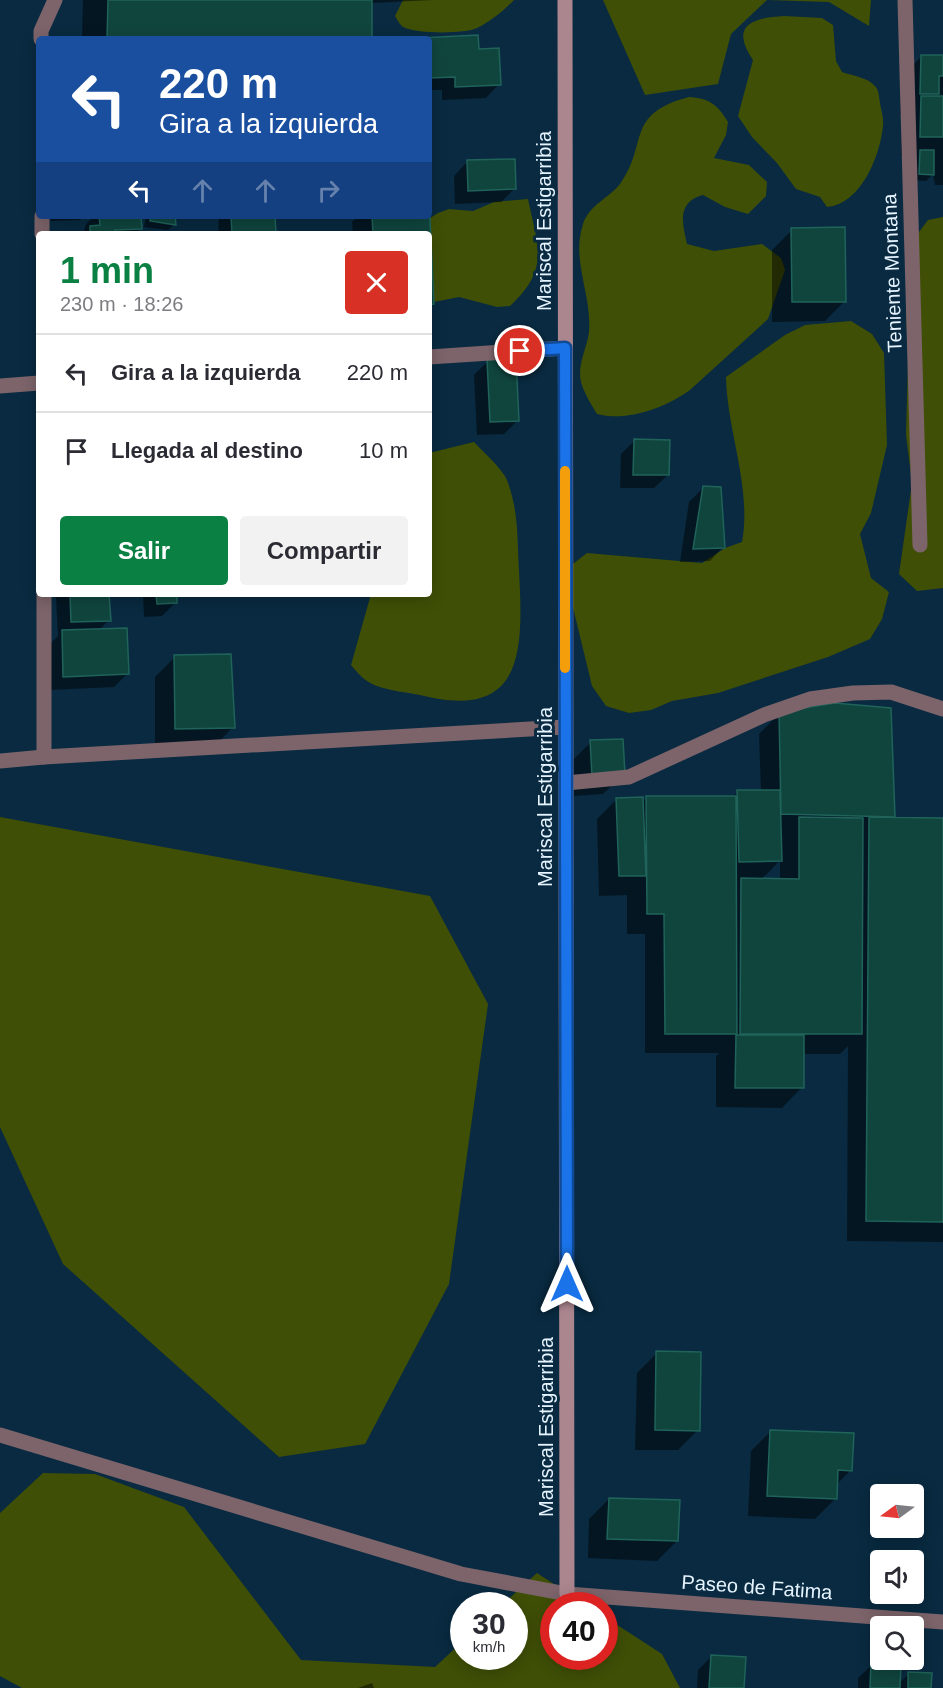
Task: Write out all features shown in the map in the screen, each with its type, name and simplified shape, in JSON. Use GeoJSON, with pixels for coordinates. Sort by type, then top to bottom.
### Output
{"type":"FeatureCollection","features":[{"type":"Feature","properties":{"kind":"street"},"geometry":{"type":"LineString","coordinates":[[41,36],[41,31],[55,0]]}},
{"type":"Feature","properties":{"kind":"street","name":"Mariscal Estigarribia"},"geometry":{"type":"LineString","coordinates":[[565,0],[567,1592]]}},
{"type":"Feature","properties":{"kind":"street","name":"Teniente Montana"},"geometry":{"type":"LineString","coordinates":[[905,0],[920,545]]}},
{"type":"Feature","properties":{"kind":"street"},"geometry":{"type":"LineString","coordinates":[[432,357],[565,348]]}},
{"type":"Feature","properties":{"kind":"street"},"geometry":{"type":"LineString","coordinates":[[3,386],[36,383]]}},
{"type":"Feature","properties":{"kind":"street"},"geometry":{"type":"LineString","coordinates":[[44,597],[44,757]]}},
{"type":"Feature","properties":{"kind":"street"},"geometry":{"type":"LineString","coordinates":[[566,783],[629,777],[764,716],[810,699],[852,693],[891,692],[943,709]]}},
{"type":"Feature","properties":{"kind":"street"},"geometry":{"type":"LineString","coordinates":[[0,761],[565,727]]}},
{"type":"Feature","properties":{"kind":"street","name":"Paseo de Fatima"},"geometry":{"type":"LineString","coordinates":[[0,1436],[461,1574],[556,1592]]}},
{"type":"Feature","properties":{"kind":"street","name":"Paseo de Fatima"},"geometry":{"type":"LineString","coordinates":[[618,1598],[943,1622]]}},
{"type":"Feature","properties":{"kind":"green space"},"geometry":{"type":"Polygon","coordinates":[[[403,0],[514,0],[497,16],[477,28],[440,32],[418,31],[402,26],[395,16],[403,0]]]}},
{"type":"Feature","properties":{"kind":"green space"},"geometry":{"type":"Polygon","coordinates":[[[603,0],[767,0],[731,34],[718,84],[645,95],[603,0]]]}},
{"type":"Feature","properties":{"kind":"green space"},"geometry":{"type":"Polygon","coordinates":[[[767,0],[871,0],[869,26],[829,2],[767,0]]]}},
{"type":"Feature","properties":{"kind":"green space"},"geometry":{"type":"Polygon","coordinates":[[[784,16],[822,18],[833,25],[836,61],[842,72],[868,81],[875,86],[878,92],[883,123],[878,151],[867,177],[859,188],[839,204],[827,207],[820,197],[796,189],[777,163],[752,137],[738,116],[753,60],[746,48],[743,38],[744,31],[754,21],[784,16]]]}},
{"type":"Feature","properties":{"kind":"green space"},"geometry":{"type":"Polygon","coordinates":[[[689,97],[702,99],[712,104],[728,122],[726,135],[714,158],[749,165],[767,182],[766,196],[748,214],[725,207],[703,195],[695,198],[685,208],[683,214],[687,244],[714,251],[762,244],[781,258],[785,270],[768,319],[690,390],[680,397],[645,412],[621,416],[597,414],[584,390],[580,376],[589,332],[588,304],[579,251],[583,224],[594,207],[620,184],[629,169],[646,121],[655,112],[669,104],[689,97]]]}},
{"type":"Feature","properties":{"kind":"green space"},"geometry":{"type":"Polygon","coordinates":[[[528,199],[538,257],[536,269],[523,293],[510,306],[497,307],[459,297],[432,302],[432,231],[410,231],[432,219],[438,213],[449,209],[473,211],[494,202],[528,199]]]}},
{"type":"Feature","properties":{"kind":"green space"},"geometry":{"type":"Polygon","coordinates":[[[943,217],[943,588],[917,591],[899,574],[912,483],[906,435],[908,360],[906,312],[913,240],[928,220],[943,217]]]}},
{"type":"Feature","properties":{"kind":"green space"},"geometry":{"type":"Polygon","coordinates":[[[851,321],[872,334],[884,353],[887,445],[871,513],[860,534],[871,578],[889,592],[882,619],[870,639],[828,657],[718,693],[672,701],[651,710],[629,713],[606,706],[592,686],[569,591],[569,567],[587,553],[702,563],[725,548],[742,542],[744,501],[742,480],[730,418],[726,377],[785,335],[805,325],[851,321]]]}},
{"type":"Feature","properties":{"kind":"green space"},"geometry":{"type":"Polygon","coordinates":[[[474,442],[497,465],[507,480],[516,514],[520,599],[517,651],[511,672],[499,688],[481,698],[455,701],[379,687],[363,678],[351,665],[370,597],[432,597],[432,452],[474,442]]]}},
{"type":"Feature","properties":{"kind":"green space"},"geometry":{"type":"Polygon","coordinates":[[[0,817],[430,896],[488,1004],[449,1284],[365,1444],[279,1457],[63,1264],[0,1127],[0,817]]]}},
{"type":"Feature","properties":{"kind":"green space"},"geometry":{"type":"Polygon","coordinates":[[[43,1473],[95,1474],[184,1507],[301,1660],[435,1667],[450,1653],[450,1670],[528,1670],[528,1592],[516,1592],[537,1573],[566,1592],[540,1592],[540,1670],[618,1670],[618,1625],[662,1654],[680,1688],[22,1688],[0,1676],[0,1513],[43,1473]]]}},
{"type":"Feature","properties":{"kind":"building"},"geometry":{"type":"Polygon","coordinates":[[[108,0],[372,0],[372,36],[107,36],[108,0]]]}},
{"type":"Feature","properties":{"kind":"building"},"geometry":{"type":"Polygon","coordinates":[[[478,35],[479,49],[499,48],[501,85],[455,87],[455,77],[432,78],[432,37],[478,35]]]}},
{"type":"Feature","properties":{"kind":"building"},"geometry":{"type":"Polygon","coordinates":[[[921,55],[943,55],[943,76],[939,76],[939,94],[920,94],[921,55]]]}},
{"type":"Feature","properties":{"kind":"building"},"geometry":{"type":"Polygon","coordinates":[[[921,96],[943,96],[943,137],[920,137],[921,96]]]}},
{"type":"Feature","properties":{"kind":"building"},"geometry":{"type":"Polygon","coordinates":[[[920,150],[934,150],[934,175],[919,174],[920,150]]]}},
{"type":"Feature","properties":{"kind":"building"},"geometry":{"type":"Polygon","coordinates":[[[515,159],[516,189],[468,191],[467,160],[515,159]]]}},
{"type":"Feature","properties":{"kind":"building"},"geometry":{"type":"Polygon","coordinates":[[[99,219],[141,219],[142,229],[90,231],[90,226],[100,225],[99,219]]]}},
{"type":"Feature","properties":{"kind":"building"},"geometry":{"type":"Polygon","coordinates":[[[150,219],[175,219],[176,225],[150,221],[150,219]]]}},
{"type":"Feature","properties":{"kind":"building"},"geometry":{"type":"Polygon","coordinates":[[[231,219],[275,219],[276,231],[232,231],[231,219]]]}},
{"type":"Feature","properties":{"kind":"building"},"geometry":{"type":"Polygon","coordinates":[[[372,219],[430,219],[431,231],[373,231],[372,219]]]}},
{"type":"Feature","properties":{"kind":"building"},"geometry":{"type":"Polygon","coordinates":[[[845,227],[846,302],[792,302],[791,228],[845,227]]]}},
{"type":"Feature","properties":{"kind":"building"},"geometry":{"type":"Polygon","coordinates":[[[432,262],[434,304],[432,304],[432,262]]]}},
{"type":"Feature","properties":{"kind":"building"},"geometry":{"type":"Polygon","coordinates":[[[516,358],[519,421],[490,422],[487,360],[516,358]]]}},
{"type":"Feature","properties":{"kind":"building"},"geometry":{"type":"Polygon","coordinates":[[[634,439],[670,440],[669,475],[633,475],[634,439]]]}},
{"type":"Feature","properties":{"kind":"building"},"geometry":{"type":"Polygon","coordinates":[[[703,486],[721,487],[725,548],[693,549],[703,486]]]}},
{"type":"Feature","properties":{"kind":"building"},"geometry":{"type":"Polygon","coordinates":[[[70,597],[109,597],[111,621],[71,622],[70,597]]]}},
{"type":"Feature","properties":{"kind":"building"},"geometry":{"type":"Polygon","coordinates":[[[156,597],[177,597],[177,603],[157,604],[156,597]]]}},
{"type":"Feature","properties":{"kind":"building"},"geometry":{"type":"Polygon","coordinates":[[[127,628],[129,674],[63,677],[62,630],[127,628]]]}},
{"type":"Feature","properties":{"kind":"building"},"geometry":{"type":"Polygon","coordinates":[[[231,654],[235,728],[175,729],[174,655],[231,654]]]}},
{"type":"Feature","properties":{"kind":"building"},"geometry":{"type":"Polygon","coordinates":[[[835,703],[891,708],[895,817],[781,814],[779,712],[835,703]]]}},
{"type":"Feature","properties":{"kind":"building"},"geometry":{"type":"Polygon","coordinates":[[[623,739],[625,774],[592,776],[590,740],[623,739]]]}},
{"type":"Feature","properties":{"kind":"building"},"geometry":{"type":"Polygon","coordinates":[[[737,790],[780,790],[782,861],[739,862],[737,790]]]}},
{"type":"Feature","properties":{"kind":"building"},"geometry":{"type":"Polygon","coordinates":[[[646,796],[736,796],[737,1034],[665,1034],[664,914],[647,914],[646,796]]]}},
{"type":"Feature","properties":{"kind":"building"},"geometry":{"type":"Polygon","coordinates":[[[643,797],[646,876],[619,876],[616,798],[643,797]]]}},
{"type":"Feature","properties":{"kind":"building"},"geometry":{"type":"Polygon","coordinates":[[[799,817],[863,818],[862,1034],[740,1034],[741,878],[799,879],[799,817]]]}},
{"type":"Feature","properties":{"kind":"building"},"geometry":{"type":"Polygon","coordinates":[[[869,817],[943,818],[943,1222],[866,1221],[869,817]]]}},
{"type":"Feature","properties":{"kind":"building"},"geometry":{"type":"Polygon","coordinates":[[[736,1035],[804,1035],[804,1088],[735,1088],[736,1035]]]}},
{"type":"Feature","properties":{"kind":"building"},"geometry":{"type":"Polygon","coordinates":[[[656,1351],[701,1352],[700,1431],[655,1430],[656,1351]]]}},
{"type":"Feature","properties":{"kind":"building"},"geometry":{"type":"Polygon","coordinates":[[[770,1430],[854,1433],[852,1471],[838,1470],[837,1499],[767,1496],[770,1430]]]}},
{"type":"Feature","properties":{"kind":"building"},"geometry":{"type":"Polygon","coordinates":[[[609,1498],[680,1500],[678,1541],[607,1539],[609,1498]]]}},
{"type":"Feature","properties":{"kind":"building"},"geometry":{"type":"Polygon","coordinates":[[[711,1655],[746,1657],[744,1688],[709,1688],[711,1655]]]}},
{"type":"Feature","properties":{"kind":"building"},"geometry":{"type":"Polygon","coordinates":[[[871,1670],[901,1670],[900,1688],[870,1688],[871,1670]]]}},
{"type":"Feature","properties":{"kind":"building"},"geometry":{"type":"Polygon","coordinates":[[[908,1672],[932,1673],[931,1688],[908,1688],[908,1672]]]}},
{"type":"Feature","properties":{"kind":"slow traffic"},"geometry":{"type":"LineString","coordinates":[[565,471],[565,668]]}},
{"type":"Feature","properties":{"kind":"route"},"geometry":{"type":"LineString","coordinates":[[520,351],[565,348],[567,1284]]}}]}
